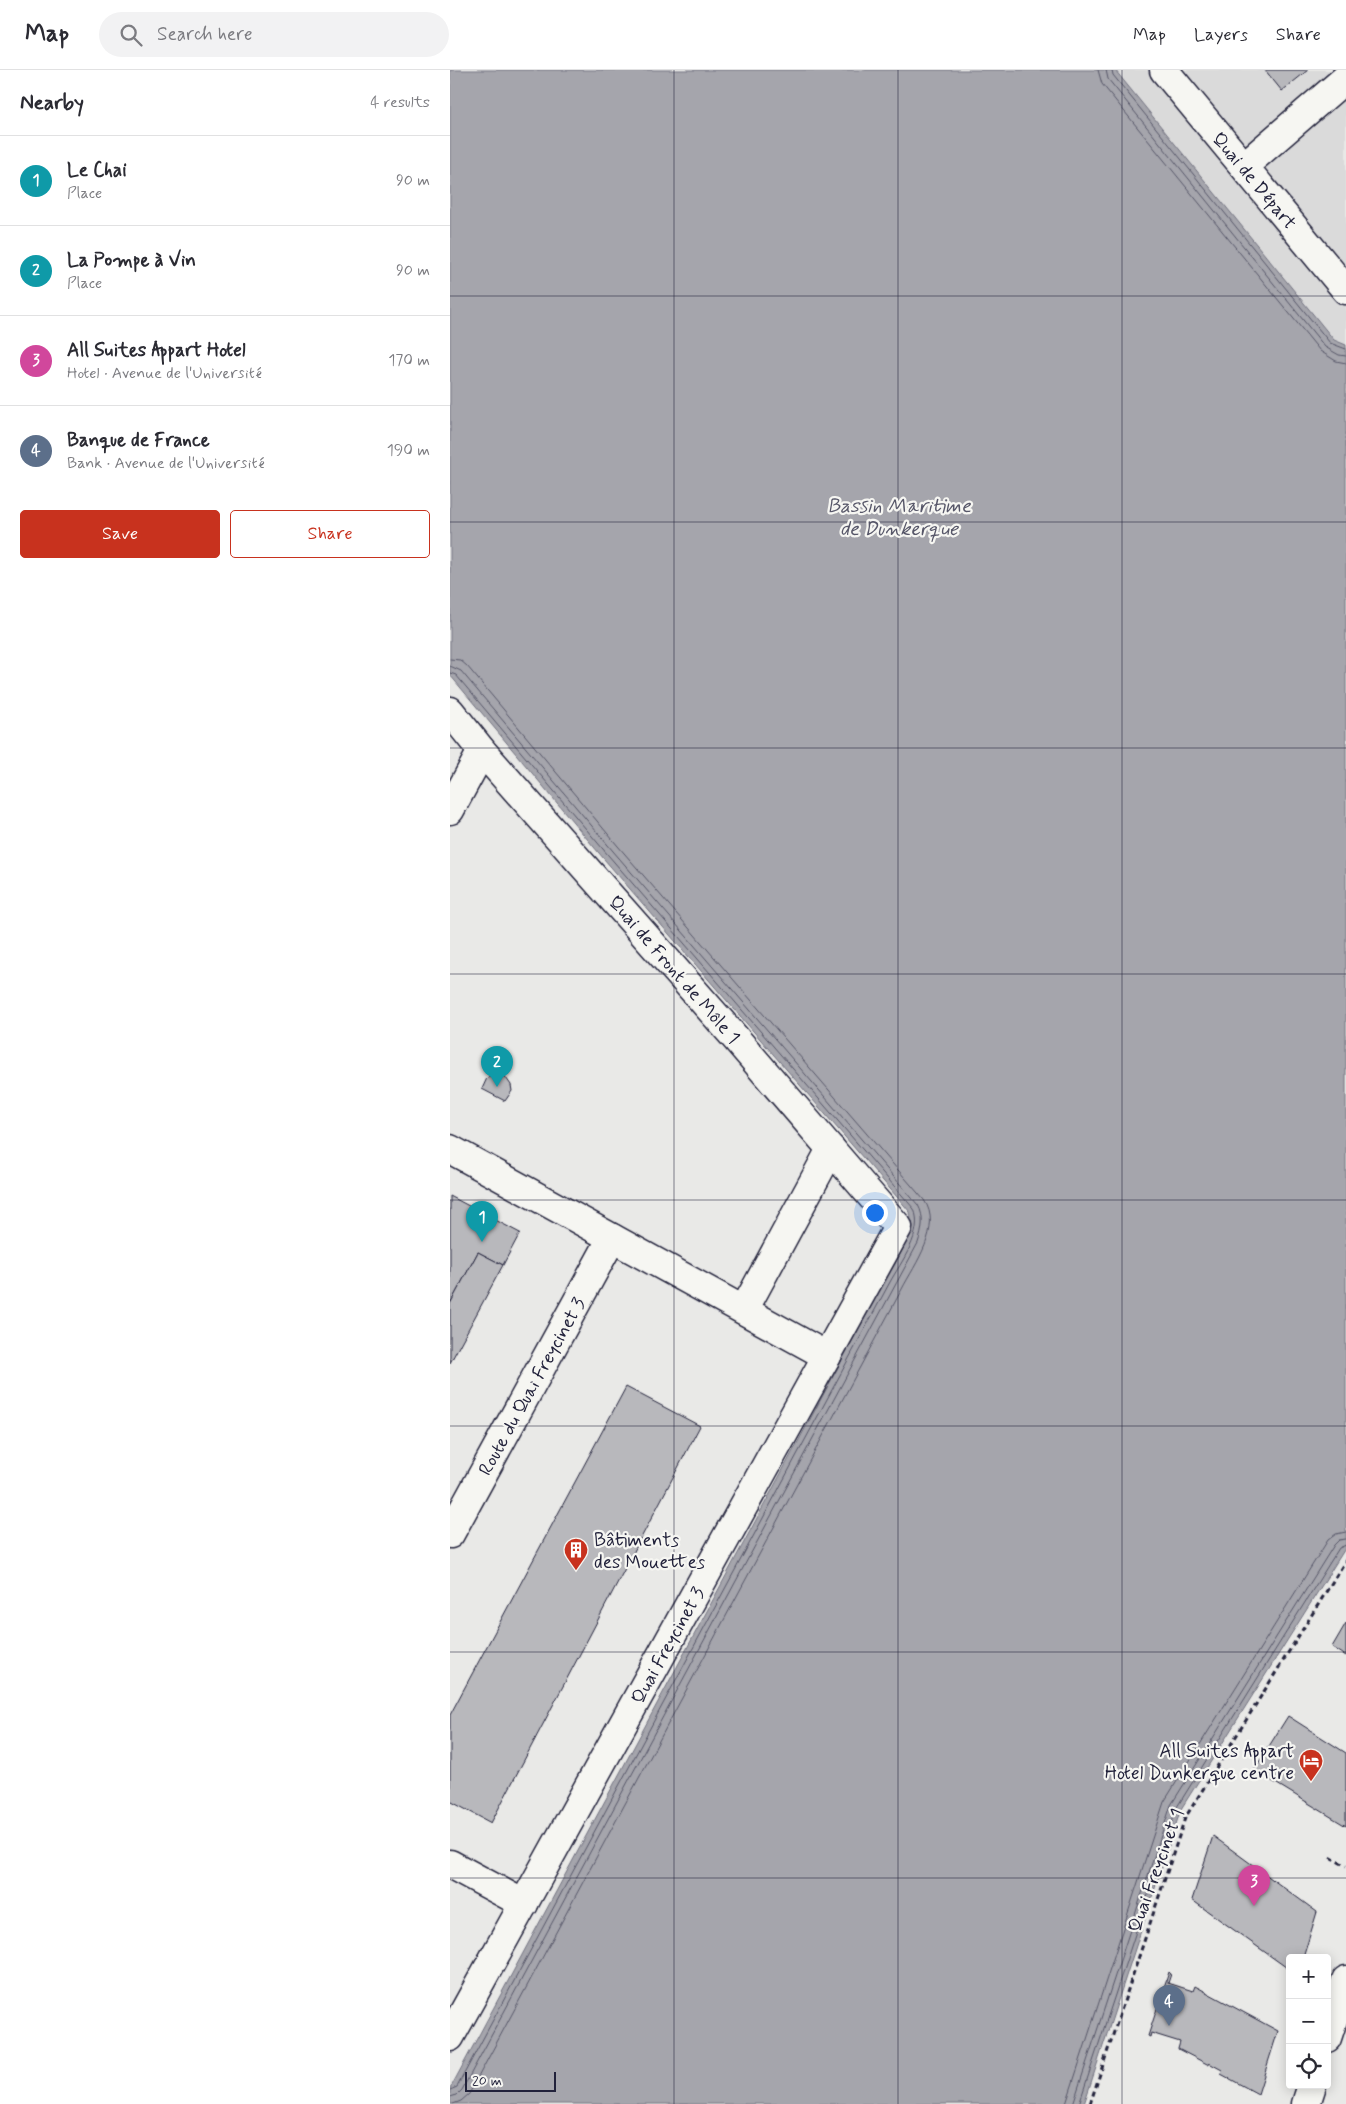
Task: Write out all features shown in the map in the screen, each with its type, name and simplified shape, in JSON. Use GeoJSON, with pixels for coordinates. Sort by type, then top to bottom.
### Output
{"type":"FeatureCollection","features":[{"type":"Feature","properties":{"kind":"street","name":"Quai de Départ"},"geometry":{"type":"LineString","coordinates":[[1164,70],[1346,290]]}},
{"type":"Feature","properties":{"kind":"street"},"geometry":{"type":"LineString","coordinates":[[1244,166],[1346,78]]}},
{"type":"Feature","properties":{"kind":"street","name":"Quai de Front de Môle 1"},"geometry":{"type":"LineString","coordinates":[[450,711],[482,751],[898,1227]]}},
{"type":"Feature","properties":{"kind":"street"},"geometry":{"type":"LineString","coordinates":[[450,810],[482,751]]}},
{"type":"Feature","properties":{"kind":"street"},"geometry":{"type":"LineString","coordinates":[[450,1149],[827,1356]]}},
{"type":"Feature","properties":{"kind":"street"},"geometry":{"type":"LineString","coordinates":[[744,1310],[831,1149]]}},
{"type":"Feature","properties":{"kind":"street","name":"Quai Freycinet 3"},"geometry":{"type":"LineString","coordinates":[[450,2037],[898,1227]]}},
{"type":"Feature","properties":{"kind":"street","name":"Route du Quai Freycinet 3"},"geometry":{"type":"LineString","coordinates":[[450,1534],[612,1238]]}},
{"type":"Feature","properties":{"kind":"street"},"geometry":{"type":"LineString","coordinates":[[450,1864],[524,1904]]}},
{"type":"Feature","properties":{"kind":"street"},"geometry":{"type":"LineString","coordinates":[[1331,2026],[1346,1980]]}},
{"type":"Feature","properties":{"kind":"street"},"geometry":{"type":"LineString","coordinates":[[1306,2104],[1311,2089]]}},
{"type":"Feature","properties":{"kind":"path","name":"Quai Freycinet 1"},"geometry":{"type":"LineString","coordinates":[[1090,2104],[1185,1818],[1346,1560]]}},
{"type":"Feature","properties":{"kind":"path"},"geometry":{"type":"LineString","coordinates":[[1330,1857],[1346,1866]]}},
{"type":"Feature","properties":{"kind":"shaded area"},"geometry":{"type":"Polygon","coordinates":[[[1115,70],[1346,70],[1346,345],[1334,340],[1115,70]]]}},
{"type":"Feature","properties":{"kind":"water","name":"Bassin Maritime de Dunkerque"},"geometry":{"type":"Polygon","coordinates":[[[450,70],[1115,70],[1334,340],[1346,345],[1346,1547],[1181,1809],[1084,2104],[450,2104],[450,2089],[885,1280],[904,1248],[911,1221],[910,1212],[604,859],[450,675],[450,70]]]}},
{"type":"Feature","properties":{"kind":"building"},"geometry":{"type":"Polygon","coordinates":[[[1265,70],[1308,70],[1282,91],[1265,70]]]}},
{"type":"Feature","properties":{"kind":"building"},"geometry":{"type":"Polygon","coordinates":[[[492,1074],[504,1075],[511,1085],[512,1091],[505,1101],[482,1089],[487,1078],[492,1074]]]}},
{"type":"Feature","properties":{"kind":"building"},"geometry":{"type":"Polygon","coordinates":[[[450,1196],[520,1233],[503,1265],[478,1252],[450,1304],[450,1196]]]}},
{"type":"Feature","properties":{"kind":"building"},"geometry":{"type":"Polygon","coordinates":[[[478,1252],[503,1265],[450,1363],[450,1304],[478,1252]]]}},
{"type":"Feature","properties":{"kind":"building","name":"Bâtiments des Mouettes"},"geometry":{"type":"Polygon","coordinates":[[[626,1387],[700,1426],[491,1823],[450,1801],[450,1715],[626,1387]]]}},
{"type":"Feature","properties":{"kind":"building"},"geometry":{"type":"Polygon","coordinates":[[[1346,1623],[1346,1656],[1332,1647],[1346,1623]]]}},
{"type":"Feature","properties":{"kind":"building","name":"All Suites Appart Hotel Dunkerque centre"},"geometry":{"type":"Polygon","coordinates":[[[1288,1716],[1346,1753],[1346,1826],[1254,1770],[1288,1716]]]}},
{"type":"Feature","properties":{"kind":"building"},"geometry":{"type":"Polygon","coordinates":[[[1213,1836],[1317,1912],[1304,1954],[1286,1954],[1286,1967],[1192,1900],[1213,1836]]]}},
{"type":"Feature","properties":{"kind":"building"},"geometry":{"type":"Polygon","coordinates":[[[1169,1972],[1171,1974],[1168,1983],[1193,1991],[1195,1986],[1278,2031],[1258,2094],[1221,2074],[1222,2070],[1178,2049],[1180,2042],[1151,2033],[1150,2037],[1148,2036],[1169,1972]]]}},
{"type":"Feature","properties":{"kind":"place","name":"La Pompe à Vin"},"geometry":{"type":"Point","coordinates":[497,1087]}},
{"type":"Feature","properties":{"kind":"place","name":"Le Chai"},"geometry":{"type":"Point","coordinates":[482,1242]}},
{"type":"Feature","properties":{"kind":"place","name":"Bâtiments des Mouettes"},"geometry":{"type":"Point","coordinates":[576,1571]}},
{"type":"Feature","properties":{"kind":"place","name":"All Suites Appart Hotel Dunkerque centre"},"geometry":{"type":"Point","coordinates":[1311,1782]}},
{"type":"Feature","properties":{"kind":"place","name":"All Suites Appart Hotel"},"geometry":{"type":"Point","coordinates":[1254,1906]}},
{"type":"Feature","properties":{"kind":"place","name":"Banque de France"},"geometry":{"type":"Point","coordinates":[1169,2026]}}]}
